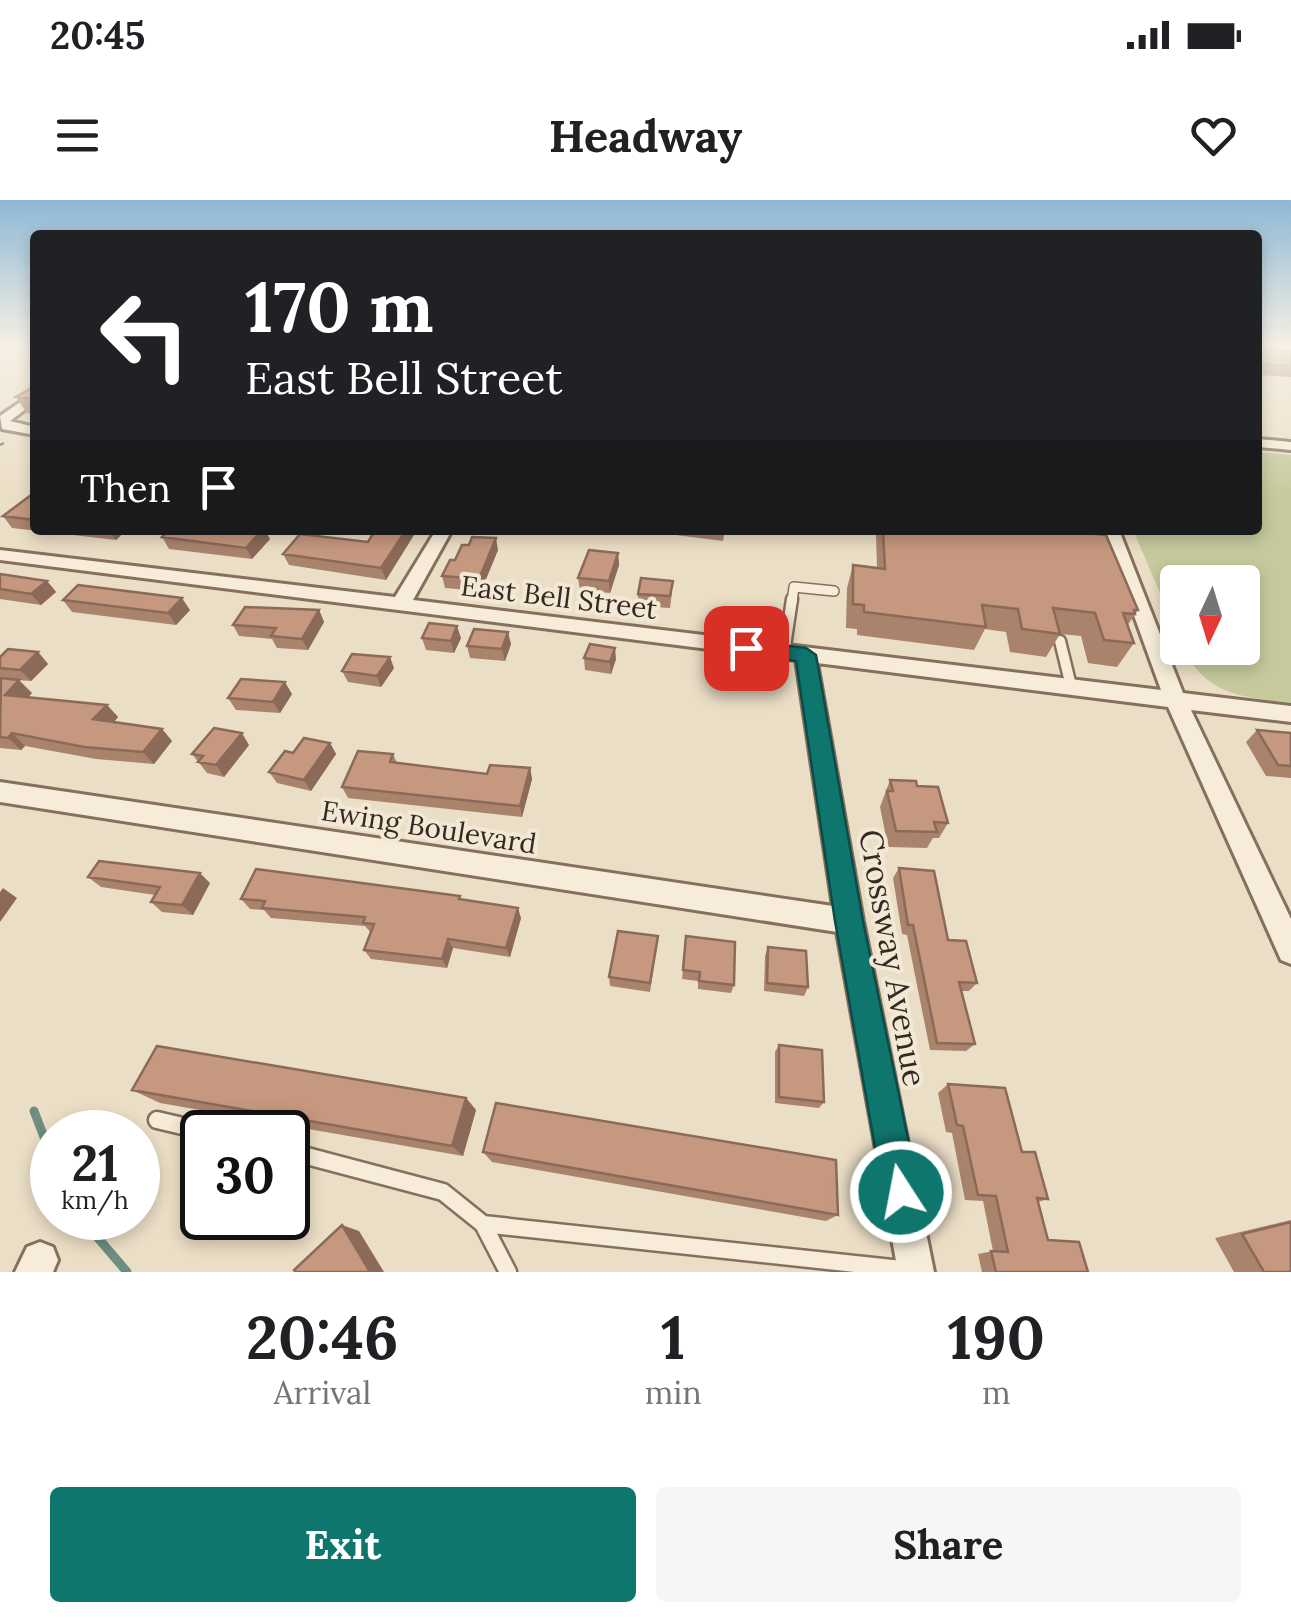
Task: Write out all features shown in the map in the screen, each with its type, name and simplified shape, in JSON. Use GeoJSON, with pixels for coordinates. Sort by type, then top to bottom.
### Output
{"type":"FeatureCollection","features":[{"type":"Feature","properties":{"kind":"street"},"geometry":{"type":"LineString","coordinates":[[30,400],[2,421],[7,426],[30,430]]}},
{"type":"Feature","properties":{"kind":"street"},"geometry":{"type":"LineString","coordinates":[[1262,444],[1291,446]]}},
{"type":"Feature","properties":{"kind":"street"},"geometry":{"type":"LineString","coordinates":[[400,605],[441,535]]}},
{"type":"Feature","properties":{"kind":"street"},"geometry":{"type":"LineString","coordinates":[[1088,536],[1100,535]]}},
{"type":"Feature","properties":{"kind":"street"},"geometry":{"type":"LineString","coordinates":[[1113,535],[1175,698],[1291,950]]}},
{"type":"Feature","properties":{"kind":"street","name":"East Bell Street"},"geometry":{"type":"LineString","coordinates":[[0,555],[1291,714]]}},
{"type":"Feature","properties":{"kind":"street","name":"Crossway Avenue"},"geometry":{"type":"LineString","coordinates":[[795,654],[916,1271]]}},
{"type":"Feature","properties":{"kind":"street","name":"Ewing Boulevard"},"geometry":{"type":"LineString","coordinates":[[0,792],[849,921]]}},
{"type":"Feature","properties":{"kind":"lane"},"geometry":{"type":"LineString","coordinates":[[795,654],[794,587],[834,592]]}},
{"type":"Feature","properties":{"kind":"lane"},"geometry":{"type":"LineString","coordinates":[[1060,641],[1071,686]]}},
{"type":"Feature","properties":{"kind":"lane"},"geometry":{"type":"LineString","coordinates":[[310,1157],[444,1192],[483,1224],[508,1272]]}},
{"type":"Feature","properties":{"kind":"lane"},"geometry":{"type":"LineString","coordinates":[[483,1224],[916,1271]]}},
{"type":"Feature","properties":{"kind":"green space"},"geometry":{"type":"Polygon","coordinates":[[[1262,452],[1291,455],[1291,703],[1242,696],[1203,676],[1194,665],[1260,665],[1260,565],[1160,565],[1160,593],[1135,535],[1262,535],[1262,452]]]}},
{"type":"Feature","properties":{"kind":"building"},"geometry":{"type":"Polygon","coordinates":[[[30,496],[30,519],[3,516],[30,496]]]}},
{"type":"Feature","properties":{"kind":"building"},"geometry":{"type":"Polygon","coordinates":[[[164,535],[258,535],[246,548],[164,535]]]}},
{"type":"Feature","properties":{"kind":"building"},"geometry":{"type":"Polygon","coordinates":[[[299,535],[368,542],[372,535],[403,535],[381,568],[283,554],[299,535]]]}},
{"type":"Feature","properties":{"kind":"building"},"geometry":{"type":"Polygon","coordinates":[[[883,535],[1106,535],[1138,610],[1134,610],[1135,614],[1123,613],[1134,643],[1104,640],[1095,613],[1053,608],[1060,634],[1022,629],[1018,609],[982,605],[986,627],[864,612],[864,605],[853,604],[853,565],[885,569],[883,535]]]}},
{"type":"Feature","properties":{"kind":"building"},"geometry":{"type":"Polygon","coordinates":[[[472,537],[496,538],[479,579],[442,576],[450,560],[455,560],[462,545],[469,545],[472,537]]]}},
{"type":"Feature","properties":{"kind":"building"},"geometry":{"type":"Polygon","coordinates":[[[589,550],[618,553],[609,581],[578,578],[589,550]]]}},
{"type":"Feature","properties":{"kind":"building"},"geometry":{"type":"Polygon","coordinates":[[[0,574],[47,581],[31,594],[0,589],[0,574]]]}},
{"type":"Feature","properties":{"kind":"building"},"geometry":{"type":"Polygon","coordinates":[[[641,578],[673,581],[670,596],[638,594],[641,578]]]}},
{"type":"Feature","properties":{"kind":"building"},"geometry":{"type":"Polygon","coordinates":[[[78,585],[182,598],[168,613],[63,600],[78,585]]]}},
{"type":"Feature","properties":{"kind":"building"},"geometry":{"type":"Polygon","coordinates":[[[245,607],[319,610],[302,639],[271,636],[276,628],[233,625],[245,607]]]}},
{"type":"Feature","properties":{"kind":"building"},"geometry":{"type":"Polygon","coordinates":[[[429,623],[457,626],[451,641],[422,638],[429,623]]]}},
{"type":"Feature","properties":{"kind":"building"},"geometry":{"type":"Polygon","coordinates":[[[474,629],[508,632],[502,649],[467,646],[474,629]]]}},
{"type":"Feature","properties":{"kind":"building"},"geometry":{"type":"Polygon","coordinates":[[[590,644],[615,648],[610,662],[584,658],[590,644]]]}},
{"type":"Feature","properties":{"kind":"building"},"geometry":{"type":"Polygon","coordinates":[[[8,649],[38,652],[20,670],[0,668],[0,657],[8,649]]]}},
{"type":"Feature","properties":{"kind":"building"},"geometry":{"type":"Polygon","coordinates":[[[352,654],[390,657],[377,676],[342,671],[352,654]]]}},
{"type":"Feature","properties":{"kind":"building"},"geometry":{"type":"Polygon","coordinates":[[[1,678],[19,680],[5,695],[107,705],[93,719],[162,729],[143,752],[84,747],[12,733],[8,738],[0,737],[1,678]]]}},
{"type":"Feature","properties":{"kind":"building"},"geometry":{"type":"Polygon","coordinates":[[[241,679],[285,682],[273,702],[228,698],[241,679]]]}},
{"type":"Feature","properties":{"kind":"building"},"geometry":{"type":"Polygon","coordinates":[[[214,728],[242,733],[216,765],[198,762],[203,756],[192,754],[214,728]]]}},
{"type":"Feature","properties":{"kind":"building"},"geometry":{"type":"Polygon","coordinates":[[[1257,730],[1291,733],[1291,766],[1278,765],[1257,730]]]}},
{"type":"Feature","properties":{"kind":"building"},"geometry":{"type":"Polygon","coordinates":[[[304,738],[330,743],[304,780],[269,772],[285,751],[293,753],[304,738]]]}},
{"type":"Feature","properties":{"kind":"building"},"geometry":{"type":"Polygon","coordinates":[[[358,751],[393,754],[390,762],[487,774],[490,765],[530,768],[520,806],[342,787],[358,751]]]}},
{"type":"Feature","properties":{"kind":"building"},"geometry":{"type":"Polygon","coordinates":[[[890,780],[938,787],[948,823],[934,822],[937,832],[896,831],[887,791],[893,791],[890,780]]]}},
{"type":"Feature","properties":{"kind":"building"},"geometry":{"type":"Polygon","coordinates":[[[99,861],[200,873],[182,905],[151,902],[160,887],[88,877],[99,861]]]}},
{"type":"Feature","properties":{"kind":"building"},"geometry":{"type":"Polygon","coordinates":[[[899,868],[934,871],[948,940],[966,941],[977,983],[959,982],[975,1044],[937,1043],[913,925],[908,925],[899,868]]]}},
{"type":"Feature","properties":{"kind":"building"},"geometry":{"type":"Polygon","coordinates":[[[256,869],[460,896],[459,899],[518,908],[506,948],[448,939],[442,959],[364,950],[374,924],[363,923],[365,917],[262,908],[265,901],[241,899],[256,869]]]}},
{"type":"Feature","properties":{"kind":"building"},"geometry":{"type":"Polygon","coordinates":[[[618,931],[658,936],[650,983],[609,977],[618,931]]]}},
{"type":"Feature","properties":{"kind":"building"},"geometry":{"type":"Polygon","coordinates":[[[686,936],[735,942],[734,985],[699,981],[700,972],[683,970],[686,936]]]}},
{"type":"Feature","properties":{"kind":"building"},"geometry":{"type":"Polygon","coordinates":[[[768,947],[806,951],[808,987],[767,983],[768,947]]]}},
{"type":"Feature","properties":{"kind":"building"},"geometry":{"type":"Polygon","coordinates":[[[779,1045],[822,1050],[824,1102],[779,1097],[779,1045]]]}},
{"type":"Feature","properties":{"kind":"building"},"geometry":{"type":"Polygon","coordinates":[[[157,1046],[466,1098],[452,1146],[310,1121],[310,1110],[246,1110],[132,1090],[157,1046]]]}},
{"type":"Feature","properties":{"kind":"building"},"geometry":{"type":"Polygon","coordinates":[[[948,1084],[1005,1088],[1022,1152],[1035,1152],[1048,1199],[1037,1198],[1048,1240],[1079,1242],[1088,1272],[996,1272],[991,1251],[1008,1252],[996,1196],[978,1195],[963,1126],[957,1125],[948,1084]]]}},
{"type":"Feature","properties":{"kind":"building"},"geometry":{"type":"Polygon","coordinates":[[[496,1103],[836,1160],[838,1215],[483,1152],[496,1103]]]}},
{"type":"Feature","properties":{"kind":"building"},"geometry":{"type":"Polygon","coordinates":[[[1291,1222],[1291,1272],[1264,1272],[1242,1234],[1291,1222]]]}},
{"type":"Feature","properties":{"kind":"building"},"geometry":{"type":"Polygon","coordinates":[[[342,1225],[370,1272],[294,1270],[342,1225]]]}},
{"type":"Feature","properties":{"kind":"waterway"},"geometry":{"type":"LineString","coordinates":[[100,1240],[127,1272]]}},
{"type":"Feature","properties":{"kind":"route"},"geometry":{"type":"LineString","coordinates":[[746,648],[806,655],[849,921],[901,1192]]}}]}
